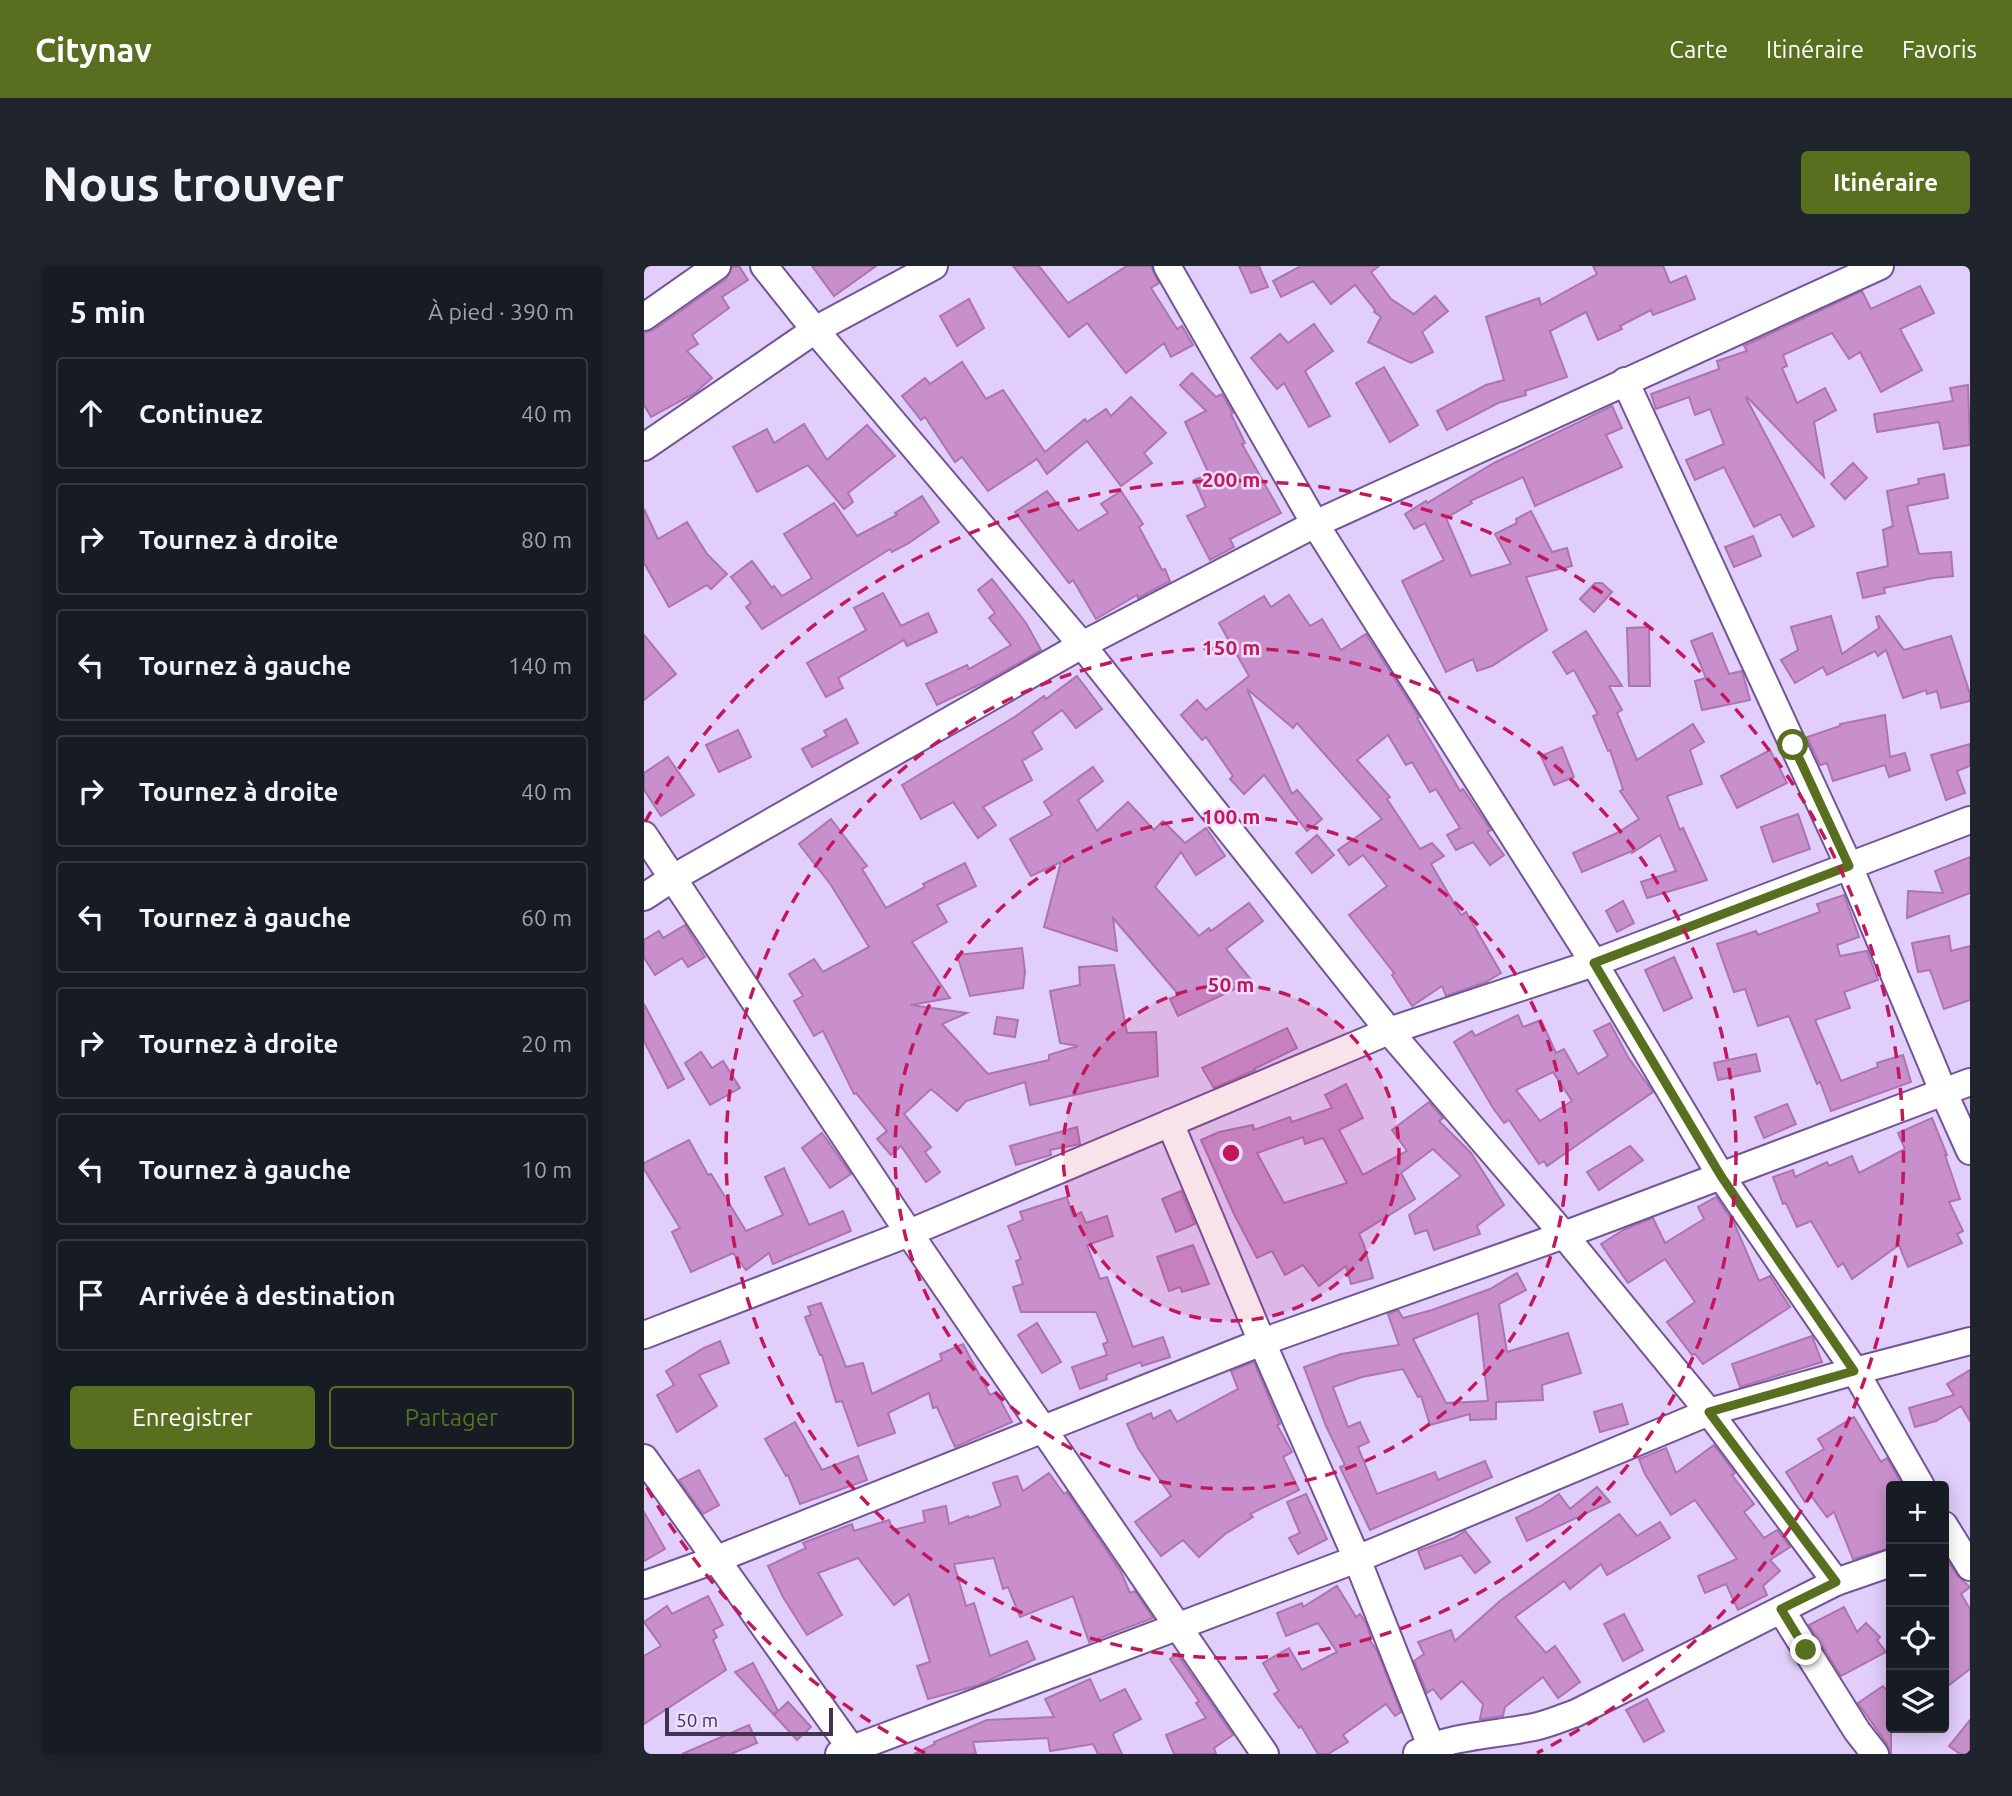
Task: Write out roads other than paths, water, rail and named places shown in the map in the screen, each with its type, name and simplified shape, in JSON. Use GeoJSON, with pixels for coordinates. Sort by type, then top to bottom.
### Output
{"type":"FeatureCollection","features":[{"type":"Feature","properties":{"kind":"street"},"geometry":{"type":"LineString","coordinates":[[644,317],[717,266]]}},
{"type":"Feature","properties":{"kind":"street"},"geometry":{"type":"LineString","coordinates":[[764,266],[815,330],[1083,645],[1390,1031],[1564,1235],[1709,1412],[1836,1582]]}},
{"type":"Feature","properties":{"kind":"street"},"geometry":{"type":"LineString","coordinates":[[644,447],[815,330],[934,266]]}},
{"type":"Feature","properties":{"kind":"street"},"geometry":{"type":"LineString","coordinates":[[1167,266],[1315,524],[1594,963],[1721,1176],[1854,1371],[1918,1481]]}},
{"type":"Feature","properties":{"kind":"street"},"geometry":{"type":"LineString","coordinates":[[644,897],[1083,645],[1315,524],[1880,266]]}},
{"type":"Feature","properties":{"kind":"street"},"geometry":{"type":"LineString","coordinates":[[1625,381],[1849,866],[1970,1150]]}},
{"type":"Feature","properties":{"kind":"street"},"geometry":{"type":"LineString","coordinates":[[644,1335],[909,1233],[1390,1031],[1594,963],[1970,820]]}},
{"type":"Feature","properties":{"kind":"street"},"geometry":{"type":"LineString","coordinates":[[644,835],[909,1233],[1265,1754]]}},
{"type":"Feature","properties":{"kind":"street"},"geometry":{"type":"LineString","coordinates":[[644,1584],[717,1559],[1262,1342],[1564,1235],[1970,1082]]}},
{"type":"Feature","properties":{"kind":"street"},"geometry":{"type":"LineString","coordinates":[[1170,1123],[1357,1559],[1423,1750],[1465,1737],[1537,1727],[1576,1713],[1836,1582],[1886,1565]]}},
{"type":"Feature","properties":{"kind":"street"},"geometry":{"type":"LineString","coordinates":[[644,1458],[717,1559],[849,1752],[1357,1559],[1709,1412],[1970,1341]]}},
{"type":"Feature","properties":{"kind":"street"},"geometry":{"type":"LineString","coordinates":[[1953,1536],[1970,1567]]}},
{"type":"Feature","properties":{"kind":"street"},"geometry":{"type":"LineString","coordinates":[[1781,1609],[1857,1731],[1875,1754]]}}]}
